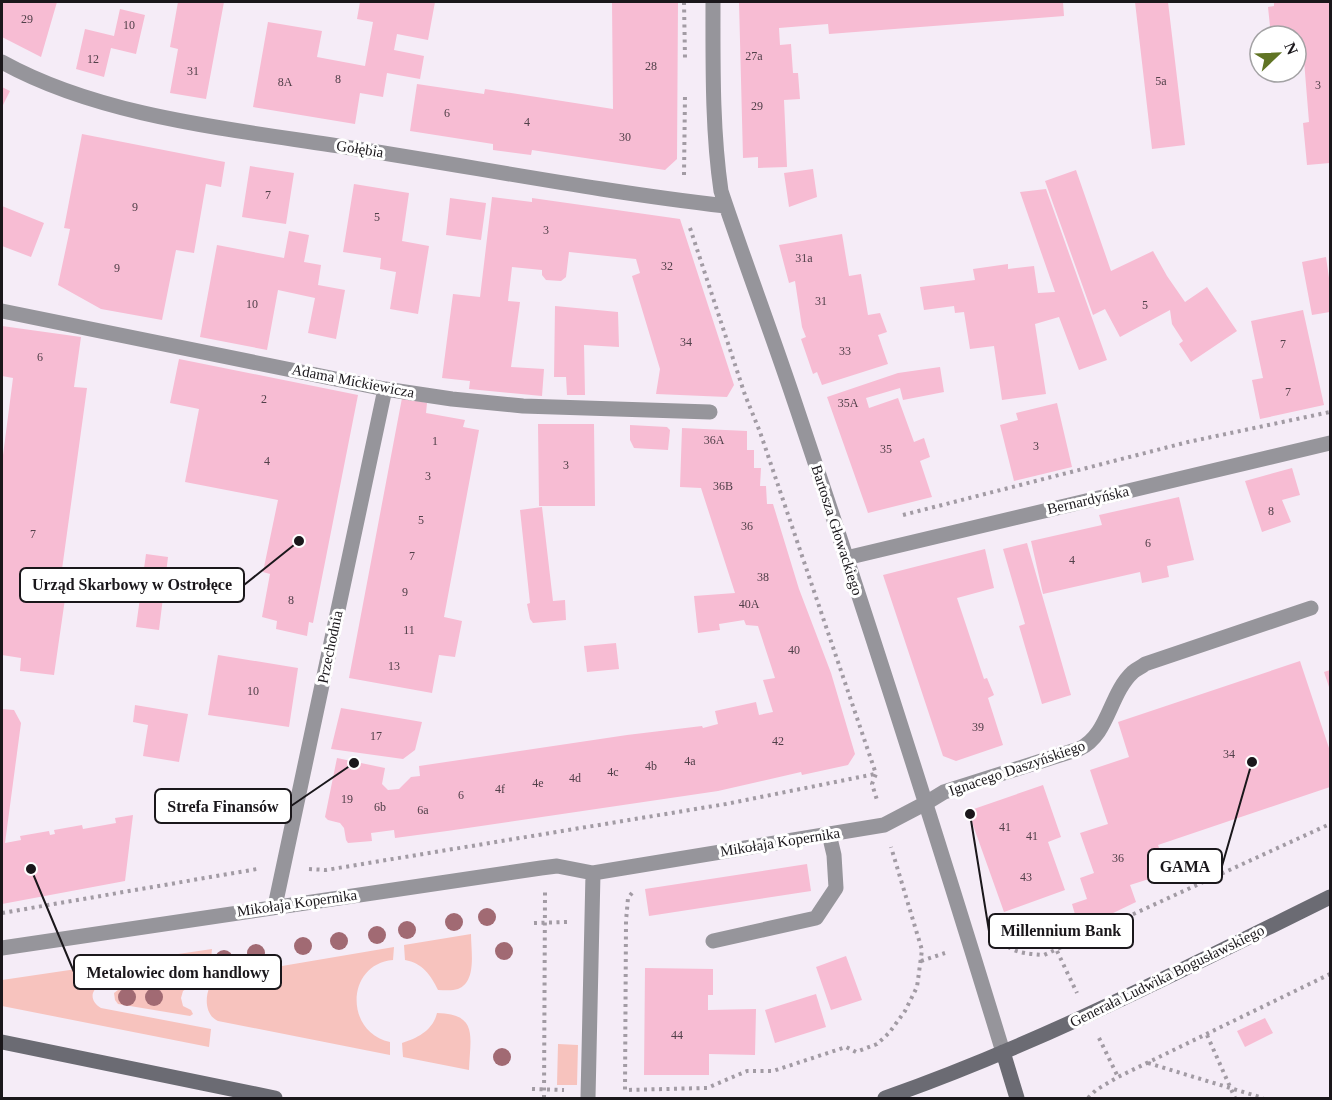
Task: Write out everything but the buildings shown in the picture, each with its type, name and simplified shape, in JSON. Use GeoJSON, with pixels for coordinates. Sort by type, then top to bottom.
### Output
{"type":"FeatureCollection","features":[{"type":"Feature","properties":{"kind":"street","name":"Bartosza Głowackiego"},"geometry":{"type":"LineString","coordinates":[[713,2],[713,75],[721,191],[846,558],[926,803],[1003,1053]]}},
{"type":"Feature","properties":{"kind":"street","name":"Gołębia"},"geometry":{"type":"LineString","coordinates":[[2,62],[43,83],[112,106],[235,129],[648,196],[726,206]]}},
{"type":"Feature","properties":{"kind":"street","name":"Adama Mickiewicza"},"geometry":{"type":"LineString","coordinates":[[2,312],[385,389],[452,399],[523,406],[710,412]]}},
{"type":"Feature","properties":{"kind":"street","name":"Przechodnia"},"geometry":{"type":"LineString","coordinates":[[275,906],[385,389]]}},
{"type":"Feature","properties":{"kind":"street","name":"Bernardyńska"},"geometry":{"type":"LineString","coordinates":[[846,558],[1330,443]]}},
{"type":"Feature","properties":{"kind":"street","name":"Ignacego Daszyńskiego"},"geometry":{"type":"LineString","coordinates":[[926,803],[944,792],[1090,744],[1098,735],[1113,703],[1128,679],[1133,672],[1145,664],[1311,608]]}},
{"type":"Feature","properties":{"kind":"street","name":"Mikołaja Kopernika"},"geometry":{"type":"LineString","coordinates":[[2,948],[541,868],[557,866],[593,873],[884,825],[926,803]]}},
{"type":"Feature","properties":{"kind":"street"},"geometry":{"type":"LineString","coordinates":[[713,941],[816,918],[836,888],[834,855],[829,834]]}},
{"type":"Feature","properties":{"kind":"street"},"geometry":{"type":"LineString","coordinates":[[588,1098],[594,922],[593,873]]}},
{"type":"Feature","properties":{"kind":"street","name":"Generała Ludwika Bogusławskiego"},"geometry":{"type":"LineString","coordinates":[[1003,1053],[1122,1000],[1330,897]]}},
{"type":"Feature","properties":{"kind":"street"},"geometry":{"type":"LineString","coordinates":[[2,1042],[275,1098]]}},
{"type":"Feature","properties":{"kind":"street"},"geometry":{"type":"LineString","coordinates":[[885,1098],[1003,1053],[1017,1098]]}},
{"type":"Feature","properties":{"kind":"path"},"geometry":{"type":"LineString","coordinates":[[684,2],[685,64]]}},
{"type":"Feature","properties":{"kind":"path"},"geometry":{"type":"LineString","coordinates":[[684,180],[685,86]]}},
{"type":"Feature","properties":{"kind":"path"},"geometry":{"type":"LineString","coordinates":[[689,225],[745,395],[760,432],[876,774],[872,784],[884,825]]}},
{"type":"Feature","properties":{"kind":"path"},"geometry":{"type":"LineString","coordinates":[[900,516],[1188,442],[1330,412]]}},
{"type":"Feature","properties":{"kind":"path"},"geometry":{"type":"LineString","coordinates":[[2,913],[264,867],[326,870],[726,804],[876,774]]}},
{"type":"Feature","properties":{"kind":"path"},"geometry":{"type":"LineString","coordinates":[[988,912],[997,934],[1009,949],[1044,955],[1330,824]]}},
{"type":"Feature","properties":{"kind":"path"},"geometry":{"type":"LineString","coordinates":[[536,835],[545,895],[546,922],[544,1098]]}},
{"type":"Feature","properties":{"kind":"path"},"geometry":{"type":"LineString","coordinates":[[636,887],[628,898],[626,921],[625,1089],[707,1088],[747,1071],[773,1071],[846,1047],[856,1053],[877,1044],[898,1021],[917,987],[922,950],[891,846],[879,848]]}},
{"type":"Feature","properties":{"kind":"path"},"geometry":{"type":"LineString","coordinates":[[1088,1098],[1096,1090],[1147,1063],[1330,974]]}},
{"type":"Feature","properties":{"kind":"path"},"geometry":{"type":"LineString","coordinates":[[1208,1035],[1235,1098]]}},
{"type":"Feature","properties":{"kind":"path"},"geometry":{"type":"LineString","coordinates":[[1147,1063],[1263,1098]]}},
{"type":"Feature","properties":{"kind":"shaded area"},"geometry":{"type":"Polygon","coordinates":[[[471,934],[472,965],[468,980],[458,989],[438,990],[425,970],[405,960],[404,945],[471,934]]]}},
{"type":"Feature","properties":{"kind":"shaded area"},"geometry":{"type":"Polygon","coordinates":[[[394,947],[393,960],[377,964],[366,973],[359,985],[357,999],[358,1013],[364,1026],[375,1036],[390,1042],[390,1055],[218,1021],[209,1012],[207,1006],[210,987],[218,977],[394,947]]]}},
{"type":"Feature","properties":{"kind":"shaded area"},"geometry":{"type":"Polygon","coordinates":[[[212,949],[211,959],[203,967],[100,985],[93,994],[93,1000],[101,1008],[211,1029],[209,1047],[2,1006],[2,980],[212,949]]]}},
{"type":"Feature","properties":{"kind":"shaded area"},"geometry":{"type":"Polygon","coordinates":[[[191,981],[193,984],[183,991],[181,998],[183,1006],[191,1010],[193,1014],[190,1016],[118,1004],[115,1000],[114,993],[118,990],[191,981]]]}},
{"type":"Feature","properties":{"kind":"shaded area"},"geometry":{"type":"Polygon","coordinates":[[[437,1013],[450,1014],[466,1023],[470,1038],[469,1070],[403,1057],[402,1043],[414,1039],[428,1029],[437,1013]]]}},
{"type":"Feature","properties":{"kind":"shaded area"},"geometry":{"type":"Polygon","coordinates":[[[558,1044],[578,1045],[577,1085],[557,1085],[558,1044]]]}},
{"type":"Feature","properties":{"kind":"place","name":"Urząd Skarbowy w Ostrołęce"},"geometry":{"type":"Point","coordinates":[299,541]}},
{"type":"Feature","properties":{"kind":"place","name":"GAMA"},"geometry":{"type":"Point","coordinates":[1252,762]}},
{"type":"Feature","properties":{"kind":"place","name":"Strefa Finansów"},"geometry":{"type":"Point","coordinates":[354,763]}},
{"type":"Feature","properties":{"kind":"place","name":"Millennium Bank"},"geometry":{"type":"Point","coordinates":[970,814]}},
{"type":"Feature","properties":{"kind":"place","name":"Metalowiec dom handlowy"},"geometry":{"type":"Point","coordinates":[31,869]}}]}
